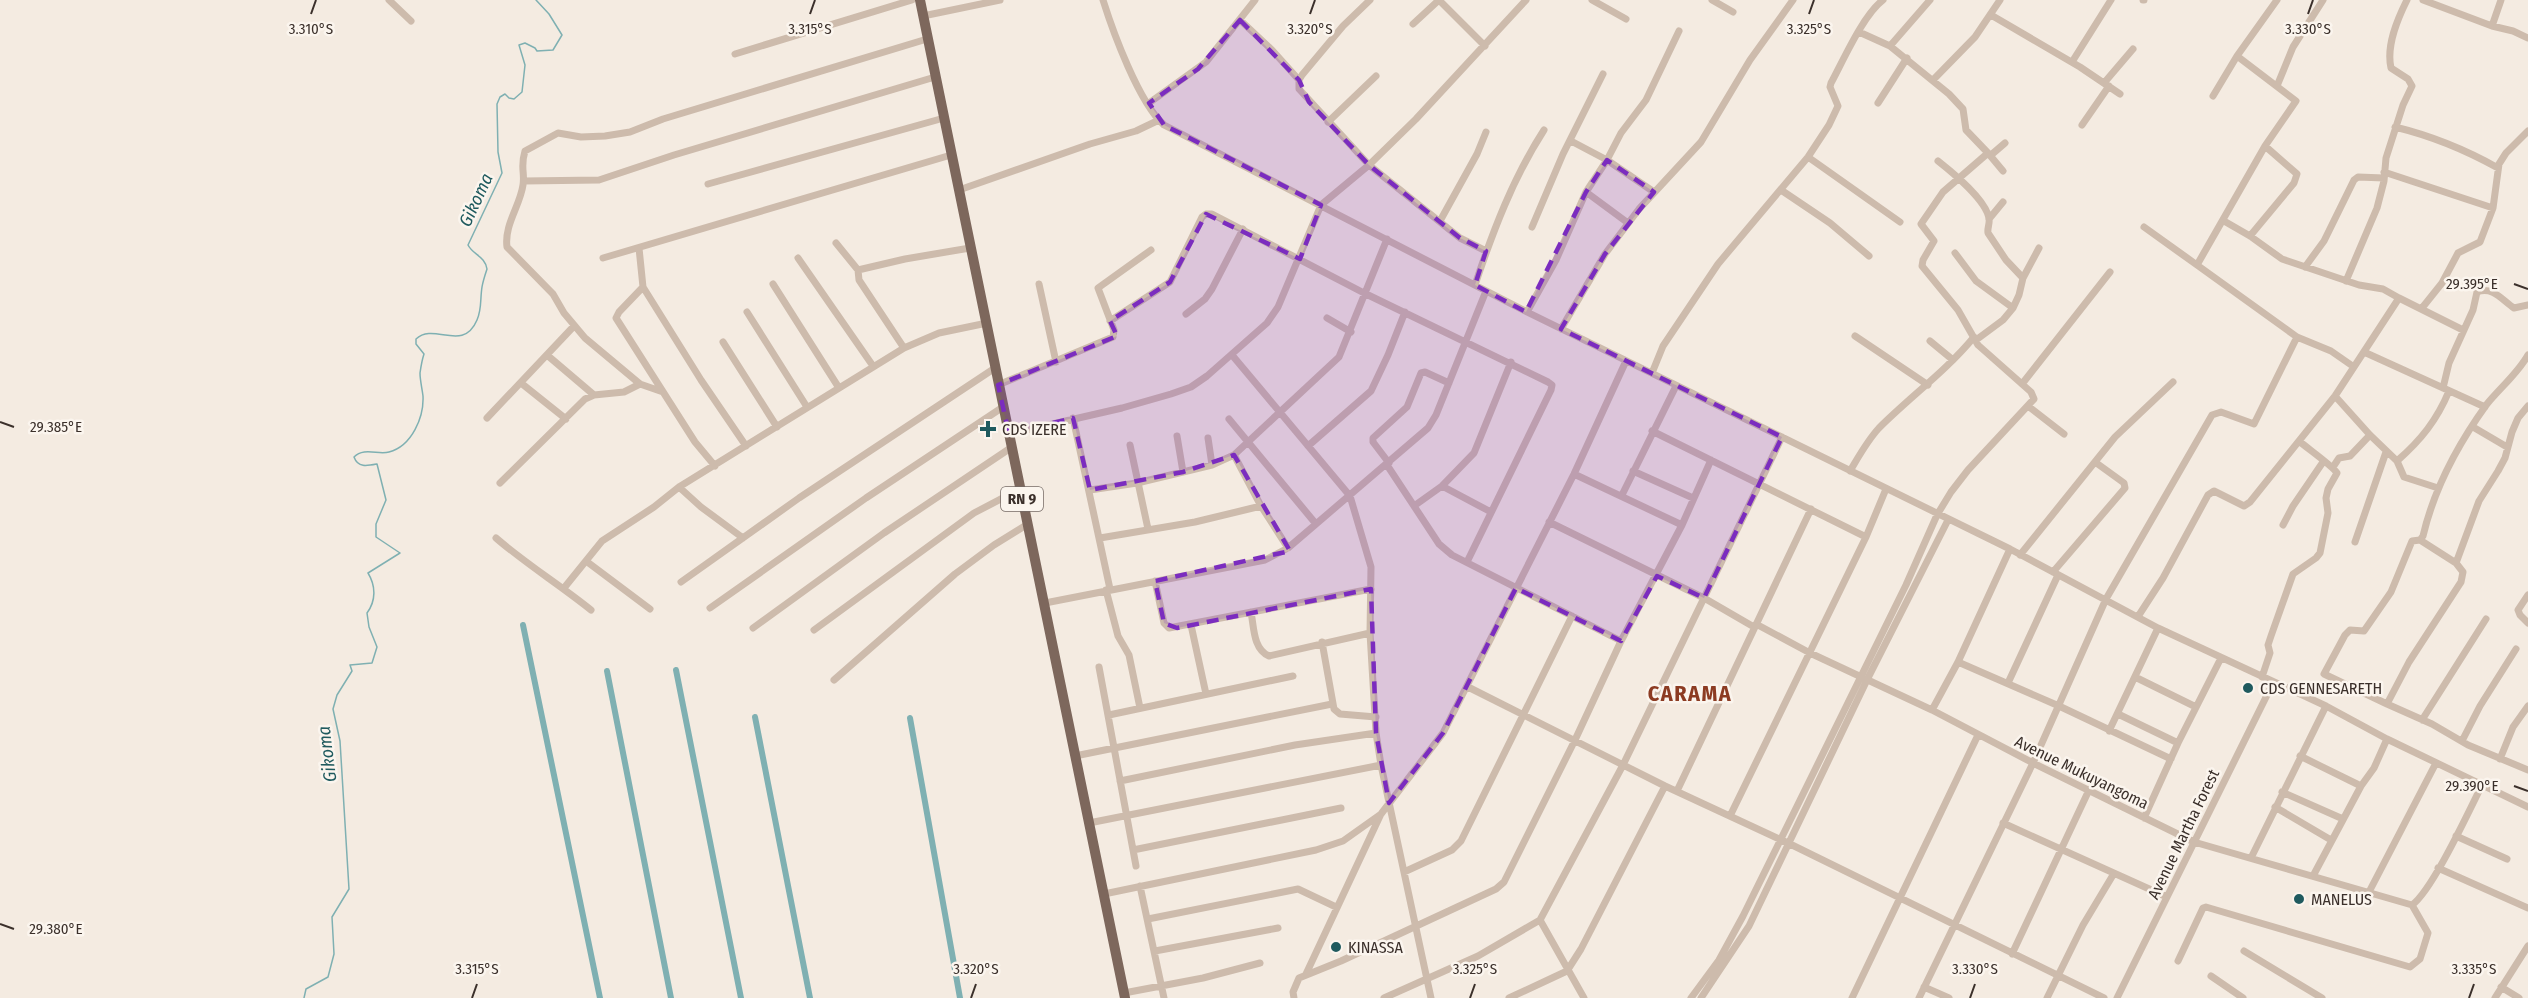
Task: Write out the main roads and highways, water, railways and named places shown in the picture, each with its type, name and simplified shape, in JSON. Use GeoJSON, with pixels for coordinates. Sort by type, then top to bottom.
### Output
{"type":"FeatureCollection","features":[{"type":"Feature","properties":{"kind":"main road","name":"RN 9"},"geometry":{"type":"LineString","coordinates":[[920,0],[1124,995]]}},
{"type":"Feature","properties":{"kind":"waterway","name":"Gikoma"},"geometry":{"type":"LineString","coordinates":[[304,998],[306,989],[328,977],[334,954],[332,917],[349,889],[340,741],[333,709],[337,695],[352,671],[350,665],[372,663],[377,647],[369,627],[367,613],[374,593],[368,573],[400,553],[376,537],[376,524],[386,500],[377,464],[360,465],[354,457],[362,452],[385,453],[397,449],[415,430],[423,404],[420,373],[424,354],[416,344],[416,339],[431,334],[456,336],[464,334],[471,330],[479,316],[482,285],[487,269],[484,261],[468,245],[502,173],[498,152],[497,104],[500,97],[505,94],[514,99],[522,92],[525,65],[519,45],[525,43],[537,51],[553,50],[562,35],[549,14],[536,0]]}},
{"type":"Feature","properties":{"kind":"waterway"},"geometry":{"type":"LineString","coordinates":[[523,625],[600,998]]}},
{"type":"Feature","properties":{"kind":"waterway"},"geometry":{"type":"LineString","coordinates":[[676,670],[741,998]]}},
{"type":"Feature","properties":{"kind":"waterway"},"geometry":{"type":"LineString","coordinates":[[607,671],[671,998]]}},
{"type":"Feature","properties":{"kind":"waterway"},"geometry":{"type":"LineString","coordinates":[[755,717],[810,998]]}},
{"type":"Feature","properties":{"kind":"waterway"},"geometry":{"type":"LineString","coordinates":[[910,718],[960,998]]}},
{"type":"Feature","properties":{"kind":"place","name":"CDS IZERE"},"geometry":{"type":"Point","coordinates":[988,429]}},
{"type":"Feature","properties":{"kind":"place","name":"CDS GENNESARETH"},"geometry":{"type":"Point","coordinates":[2248,688]}},
{"type":"Feature","properties":{"kind":"place","name":"MANELUS"},"geometry":{"type":"Point","coordinates":[2299,899]}},
{"type":"Feature","properties":{"kind":"place","name":"KINASSA"},"geometry":{"type":"Point","coordinates":[1336,947]}},
{"type":"Feature","properties":{"kind":"district","name":"CARAMA"},"geometry":{"type":"Point","coordinates":[1690,693]}}]}
